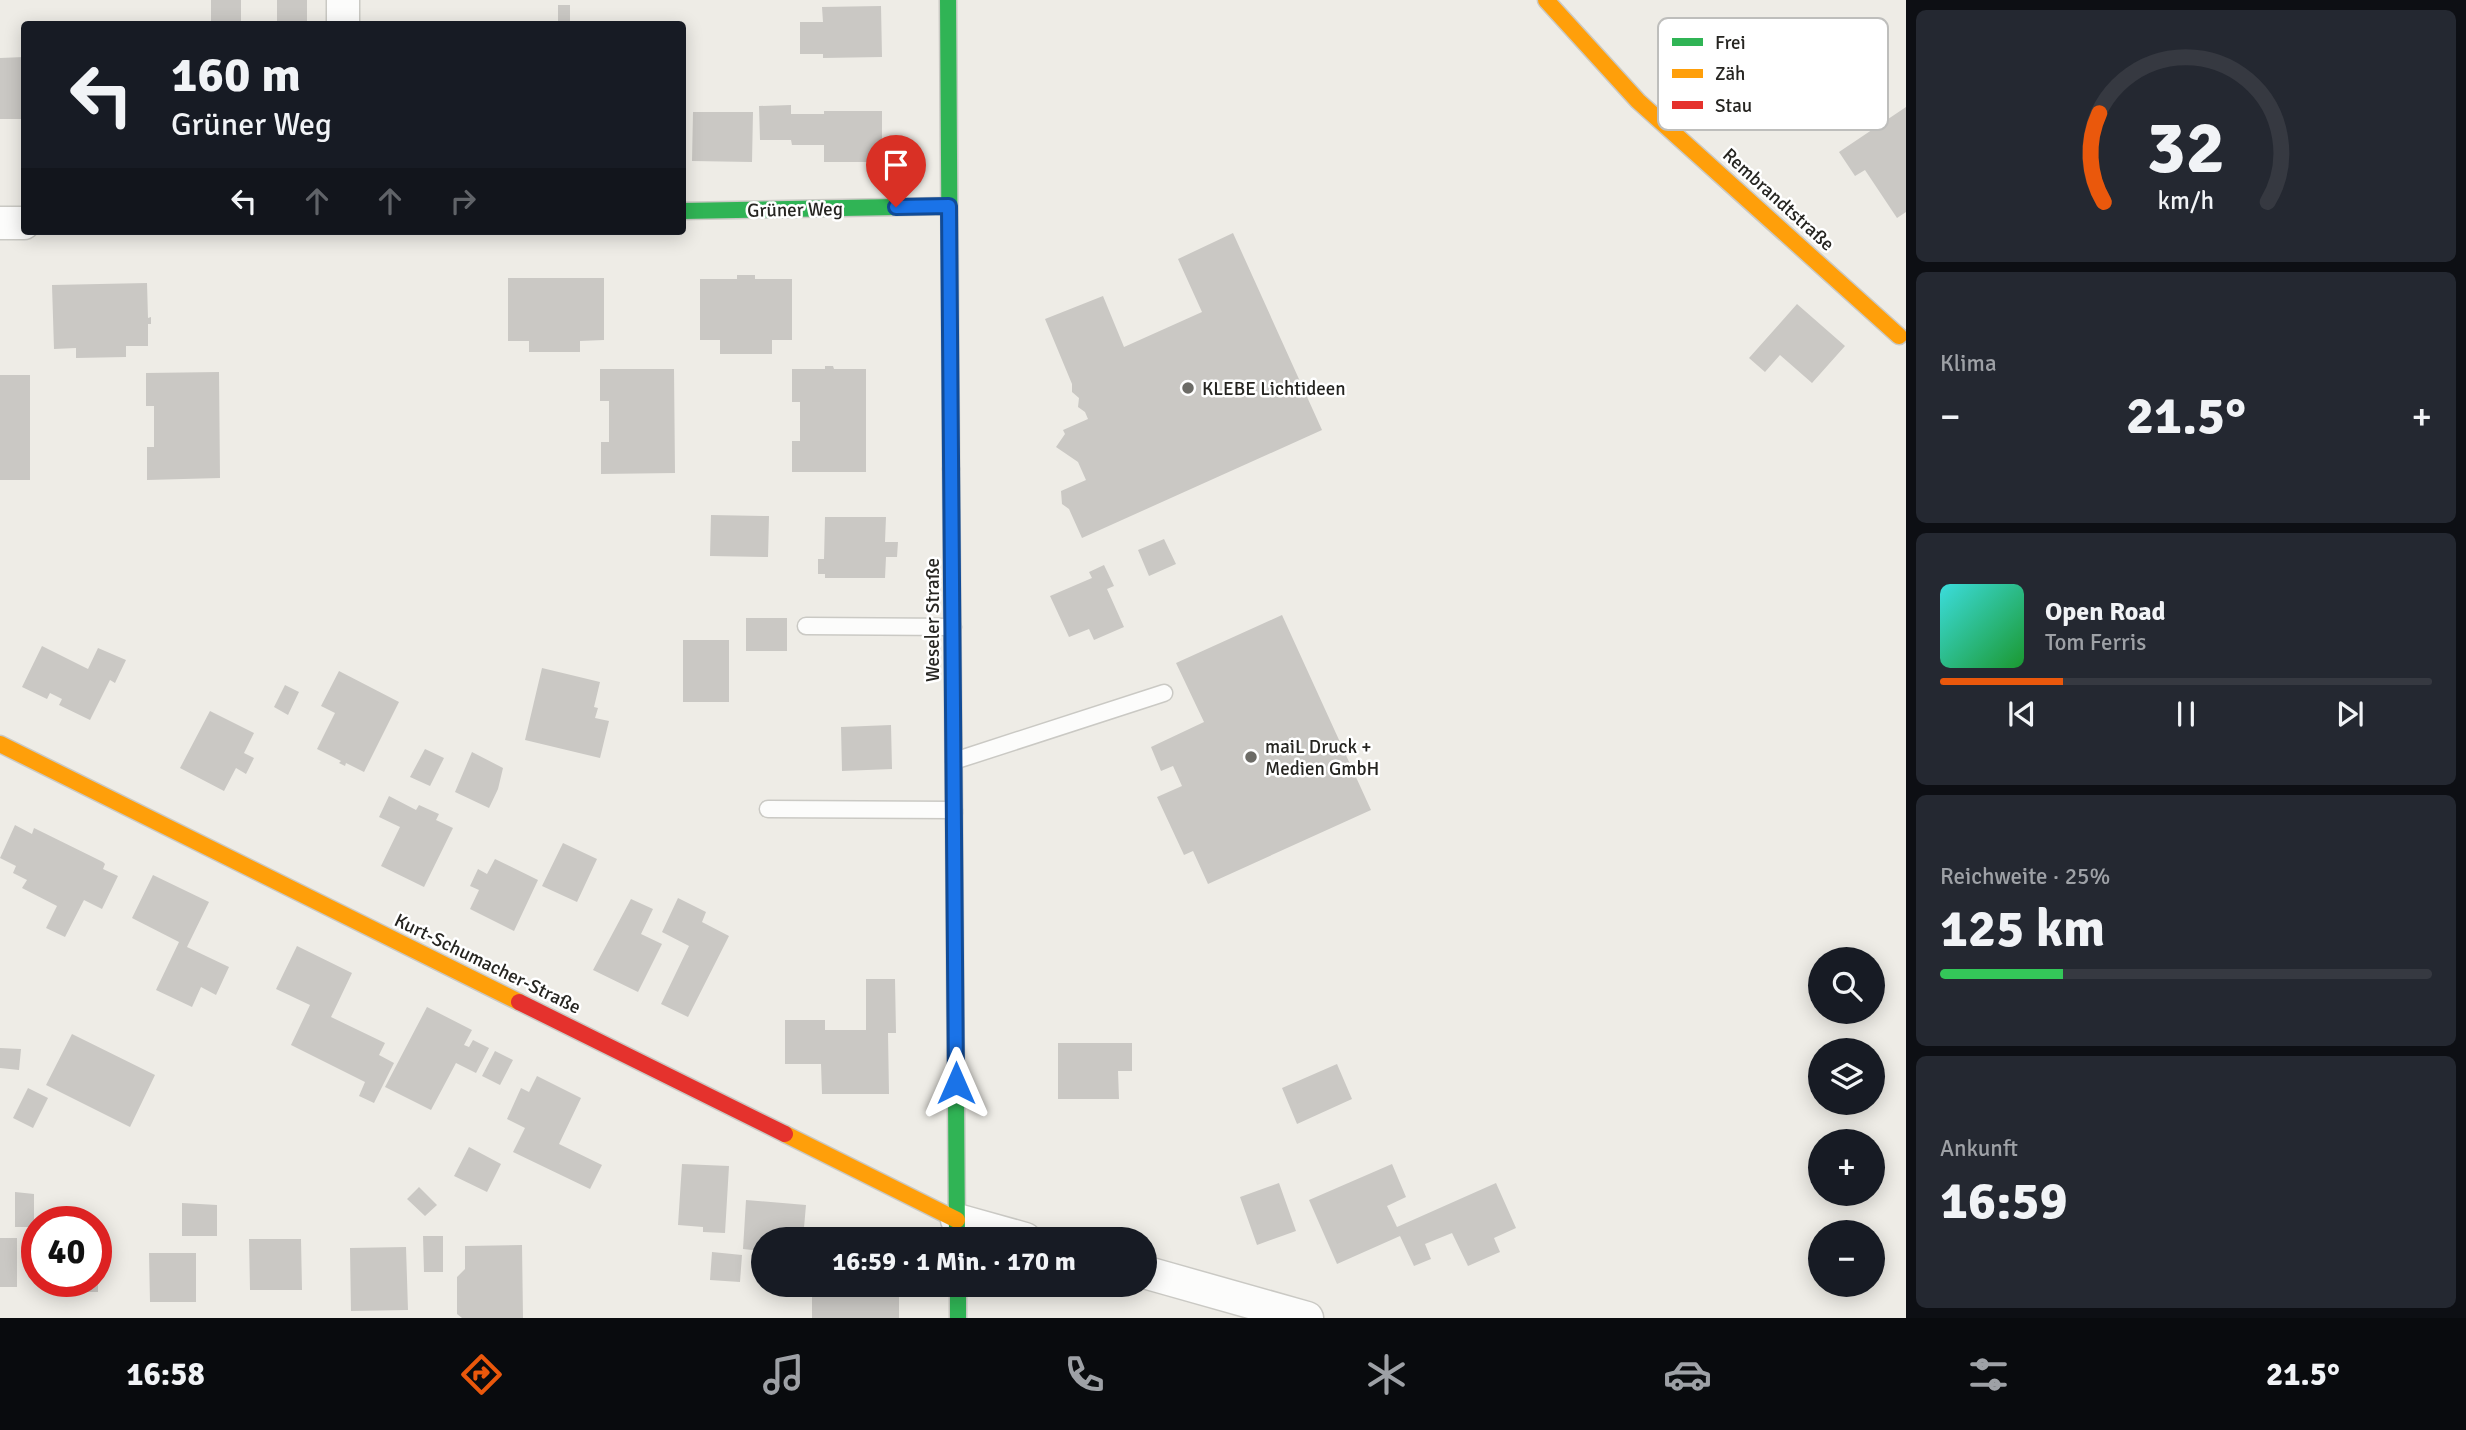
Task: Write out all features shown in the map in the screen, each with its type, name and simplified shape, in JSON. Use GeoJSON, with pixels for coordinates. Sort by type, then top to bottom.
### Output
{"type":"FeatureCollection","features":[{"type":"Feature","properties":{"kind":"street"},"geometry":{"type":"LineString","coordinates":[[343,0],[343,21]]}},
{"type":"Feature","properties":{"kind":"street","name":"Weseler Straße"},"geometry":{"type":"LineString","coordinates":[[947,0],[957,1227]]}},
{"type":"Feature","properties":{"kind":"street","name":"Rembrandtstraße"},"geometry":{"type":"LineString","coordinates":[[1546,0],[1638,101],[1658,119]]}},
{"type":"Feature","properties":{"kind":"street","name":"Rembrandtstraße"},"geometry":{"type":"LineString","coordinates":[[1670,130],[1899,336]]}},
{"type":"Feature","properties":{"kind":"street","name":"Grüner Weg"},"geometry":{"type":"LineString","coordinates":[[686,211],[949,206]]}},
{"type":"Feature","properties":{"kind":"street"},"geometry":{"type":"LineString","coordinates":[[0,223],[21,223]]}},
{"type":"Feature","properties":{"kind":"street","name":"Kurt-Schumacher-Straße"},"geometry":{"type":"LineString","coordinates":[[0,744],[953,1227]]}},
{"type":"Feature","properties":{"kind":"street"},"geometry":{"type":"LineString","coordinates":[[1157,1276],[1307,1318]]}},
{"type":"Feature","properties":{"kind":"street"},"geometry":{"type":"LineString","coordinates":[[958,1297],[958,1318]]}},
{"type":"Feature","properties":{"kind":"lane"},"geometry":{"type":"LineString","coordinates":[[806,626],[953,627]]}},
{"type":"Feature","properties":{"kind":"lane"},"geometry":{"type":"LineString","coordinates":[[954,761],[1164,693]]}},
{"type":"Feature","properties":{"kind":"lane"},"geometry":{"type":"LineString","coordinates":[[768,809],[954,810]]}},
{"type":"Feature","properties":{"kind":"building"},"geometry":{"type":"Polygon","coordinates":[[[211,0],[241,0],[241,21],[211,21],[211,0]]]}},
{"type":"Feature","properties":{"kind":"building"},"geometry":{"type":"Polygon","coordinates":[[[277,0],[307,0],[307,21],[277,21],[277,0]]]}},
{"type":"Feature","properties":{"kind":"building"},"geometry":{"type":"Polygon","coordinates":[[[558,5],[570,5],[570,21],[558,21],[558,5]]]}},
{"type":"Feature","properties":{"kind":"building"},"geometry":{"type":"Polygon","coordinates":[[[881,6],[882,57],[823,58],[823,54],[800,54],[800,22],[823,22],[822,7],[881,6]]]}},
{"type":"Feature","properties":{"kind":"building"},"geometry":{"type":"Polygon","coordinates":[[[21,57],[21,119],[0,119],[0,58],[21,57]]]}},
{"type":"Feature","properties":{"kind":"building"},"geometry":{"type":"Polygon","coordinates":[[[791,105],[791,114],[882,111],[882,162],[824,162],[824,145],[792,145],[791,140],[760,140],[759,106],[791,105]]]}},
{"type":"Feature","properties":{"kind":"building"},"geometry":{"type":"Polygon","coordinates":[[[1906,107],[1906,212],[1897,218],[1865,170],[1855,176],[1839,152],[1872,130],[1888,130],[1888,119],[1906,107]]]}},
{"type":"Feature","properties":{"kind":"building"},"geometry":{"type":"Polygon","coordinates":[[[693,112],[753,112],[752,162],[692,161],[693,112]]]}},
{"type":"Feature","properties":{"kind":"building","name":"KLEBE Lichtideen"},"geometry":{"type":"Polygon","coordinates":[[[1233,233],[1322,430],[1082,538],[1069,509],[1062,504],[1061,491],[1086,480],[1078,462],[1056,447],[1065,434],[1063,430],[1088,419],[1085,412],[1078,407],[1079,398],[1072,392],[1072,384],[1045,319],[1103,296],[1124,347],[1202,312],[1178,259],[1233,233]]]}},
{"type":"Feature","properties":{"kind":"building"},"geometry":{"type":"Polygon","coordinates":[[[737,275],[755,275],[755,279],[792,279],[792,340],[772,340],[772,354],[720,354],[720,340],[700,340],[700,279],[737,279],[737,275]]]}},
{"type":"Feature","properties":{"kind":"building"},"geometry":{"type":"Polygon","coordinates":[[[508,278],[604,278],[604,340],[580,341],[580,352],[529,352],[529,341],[508,341],[508,278]]]}},
{"type":"Feature","properties":{"kind":"building"},"geometry":{"type":"Polygon","coordinates":[[[147,283],[148,318],[151,317],[151,324],[148,324],[148,346],[126,346],[126,357],[76,358],[76,348],[54,349],[52,285],[147,283]]]}},
{"type":"Feature","properties":{"kind":"building"},"geometry":{"type":"Polygon","coordinates":[[[1797,304],[1845,346],[1812,383],[1780,355],[1765,372],[1749,358],[1797,304]]]}},
{"type":"Feature","properties":{"kind":"building"},"geometry":{"type":"Polygon","coordinates":[[[825,366],[833,366],[834,369],[866,369],[866,472],[792,472],[792,441],[800,441],[800,402],[792,402],[792,369],[825,369],[825,366]]]}},
{"type":"Feature","properties":{"kind":"building"},"geometry":{"type":"Polygon","coordinates":[[[600,369],[674,369],[675,473],[601,474],[601,442],[609,442],[609,401],[600,401],[600,369]]]}},
{"type":"Feature","properties":{"kind":"building"},"geometry":{"type":"Polygon","coordinates":[[[219,372],[220,478],[147,480],[147,447],[154,447],[154,406],[146,406],[146,373],[219,372]]]}},
{"type":"Feature","properties":{"kind":"building"},"geometry":{"type":"Polygon","coordinates":[[[0,375],[30,375],[30,480],[0,480],[0,375]]]}},
{"type":"Feature","properties":{"kind":"building"},"geometry":{"type":"Polygon","coordinates":[[[711,515],[769,516],[768,557],[710,556],[711,515]]]}},
{"type":"Feature","properties":{"kind":"building"},"geometry":{"type":"Polygon","coordinates":[[[825,517],[886,517],[885,542],[898,542],[897,557],[886,557],[885,578],[825,578],[825,574],[818,574],[818,559],[824,559],[825,517]]]}},
{"type":"Feature","properties":{"kind":"building"},"geometry":{"type":"Polygon","coordinates":[[[1164,539],[1176,564],[1149,576],[1138,550],[1164,539]]]}},
{"type":"Feature","properties":{"kind":"building"},"geometry":{"type":"Polygon","coordinates":[[[1104,565],[1114,586],[1107,589],[1124,627],[1094,640],[1089,629],[1069,637],[1050,596],[1092,578],[1089,572],[1104,565]]]}},
{"type":"Feature","properties":{"kind":"building","name":"maiL Druck + Medien GmbH"},"geometry":{"type":"Polygon","coordinates":[[[1282,615],[1371,810],[1208,884],[1193,851],[1184,855],[1157,797],[1182,786],[1173,766],[1161,771],[1151,747],[1204,722],[1176,663],[1282,615]]]}},
{"type":"Feature","properties":{"kind":"building"},"geometry":{"type":"Polygon","coordinates":[[[746,618],[787,618],[787,651],[746,651],[746,618]]]}},
{"type":"Feature","properties":{"kind":"building"},"geometry":{"type":"Polygon","coordinates":[[[683,640],[729,640],[729,702],[683,702],[683,640]]]}},
{"type":"Feature","properties":{"kind":"building"},"geometry":{"type":"Polygon","coordinates":[[[42,646],[88,669],[98,648],[126,660],[115,683],[110,680],[90,720],[59,705],[62,699],[50,693],[47,699],[22,687],[42,646]]]}},
{"type":"Feature","properties":{"kind":"building"},"geometry":{"type":"Polygon","coordinates":[[[542,668],[600,682],[594,707],[598,708],[595,718],[609,721],[600,758],[525,740],[542,668]]]}},
{"type":"Feature","properties":{"kind":"building"},"geometry":{"type":"Polygon","coordinates":[[[339,671],[399,702],[364,772],[346,763],[345,766],[339,763],[341,761],[317,749],[335,713],[321,706],[339,671]]]}},
{"type":"Feature","properties":{"kind":"building"},"geometry":{"type":"Polygon","coordinates":[[[285,685],[299,692],[288,715],[274,707],[285,685]]]}},
{"type":"Feature","properties":{"kind":"building"},"geometry":{"type":"Polygon","coordinates":[[[210,711],[254,733],[244,753],[254,758],[246,774],[236,768],[224,791],[180,768],[210,711]]]}},
{"type":"Feature","properties":{"kind":"building"},"geometry":{"type":"Polygon","coordinates":[[[891,725],[892,769],[842,771],[841,727],[891,725]]]}},
{"type":"Feature","properties":{"kind":"building"},"geometry":{"type":"Polygon","coordinates":[[[425,749],[444,758],[430,786],[410,777],[425,749]]]}},
{"type":"Feature","properties":{"kind":"building"},"geometry":{"type":"Polygon","coordinates":[[[472,752],[503,768],[498,789],[489,808],[455,792],[472,752]]]}},
{"type":"Feature","properties":{"kind":"building"},"geometry":{"type":"Polygon","coordinates":[[[389,796],[416,810],[419,805],[439,814],[436,820],[453,828],[424,887],[381,866],[400,827],[379,817],[389,796]]]}},
{"type":"Feature","properties":{"kind":"building"},"geometry":{"type":"Polygon","coordinates":[[[15,825],[32,834],[34,828],[103,862],[103,869],[118,876],[102,909],[84,900],[65,937],[46,928],[57,906],[22,888],[27,880],[13,873],[16,866],[0,858],[15,825]]]}},
{"type":"Feature","properties":{"kind":"building"},"geometry":{"type":"Polygon","coordinates":[[[563,843],[597,859],[577,902],[542,886],[563,843]]]}},
{"type":"Feature","properties":{"kind":"building"},"geometry":{"type":"Polygon","coordinates":[[[495,859],[538,880],[514,931],[470,909],[479,890],[470,886],[478,869],[487,874],[495,859]]]}},
{"type":"Feature","properties":{"kind":"building"},"geometry":{"type":"Polygon","coordinates":[[[153,875],[209,902],[187,947],[229,967],[216,995],[201,987],[192,1007],[156,990],[179,942],[132,918],[153,875]]]}},
{"type":"Feature","properties":{"kind":"building"},"geometry":{"type":"Polygon","coordinates":[[[678,898],[706,912],[702,922],[729,936],[688,1017],[661,1004],[689,946],[662,932],[678,898]]]}},
{"type":"Feature","properties":{"kind":"building"},"geometry":{"type":"Polygon","coordinates":[[[631,899],[653,909],[641,934],[662,944],[638,992],[593,970],[631,899]]]}},
{"type":"Feature","properties":{"kind":"building"},"geometry":{"type":"Polygon","coordinates":[[[297,946],[352,973],[331,1017],[385,1043],[379,1055],[394,1063],[374,1103],[359,1096],[365,1082],[291,1045],[310,1005],[276,989],[297,946]]]}},
{"type":"Feature","properties":{"kind":"building"},"geometry":{"type":"Polygon","coordinates":[[[866,979],[895,979],[896,1033],[888,1033],[889,1094],[822,1094],[821,1064],[785,1064],[785,1020],[825,1020],[825,1030],[866,1030],[866,979]]]}},
{"type":"Feature","properties":{"kind":"building"},"geometry":{"type":"Polygon","coordinates":[[[427,1007],[472,1030],[464,1045],[469,1047],[473,1040],[489,1048],[476,1073],[456,1063],[431,1110],[385,1087],[427,1007]]]}},
{"type":"Feature","properties":{"kind":"building"},"geometry":{"type":"Polygon","coordinates":[[[72,1034],[155,1075],[130,1127],[46,1085],[72,1034]]]}},
{"type":"Feature","properties":{"kind":"building"},"geometry":{"type":"Polygon","coordinates":[[[1058,1043],[1132,1043],[1132,1071],[1118,1071],[1119,1099],[1058,1099],[1058,1043]]]}},
{"type":"Feature","properties":{"kind":"building"},"geometry":{"type":"Polygon","coordinates":[[[0,1048],[21,1049],[19,1070],[0,1068],[0,1048]]]}},
{"type":"Feature","properties":{"kind":"building"},"geometry":{"type":"Polygon","coordinates":[[[495,1051],[513,1060],[500,1085],[482,1076],[495,1051]]]}},
{"type":"Feature","properties":{"kind":"building"},"geometry":{"type":"Polygon","coordinates":[[[1337,1064],[1352,1099],[1297,1124],[1282,1088],[1337,1064]]]}},
{"type":"Feature","properties":{"kind":"building"},"geometry":{"type":"Polygon","coordinates":[[[537,1076],[581,1098],[559,1144],[602,1165],[590,1189],[513,1152],[525,1128],[507,1119],[521,1088],[529,1092],[537,1076]]]}},
{"type":"Feature","properties":{"kind":"building"},"geometry":{"type":"Polygon","coordinates":[[[28,1088],[48,1098],[33,1128],[13,1118],[28,1088]]]}},
{"type":"Feature","properties":{"kind":"building"},"geometry":{"type":"Polygon","coordinates":[[[469,1147],[501,1164],[487,1192],[454,1176],[469,1147]]]}},
{"type":"Feature","properties":{"kind":"building"},"geometry":{"type":"Polygon","coordinates":[[[682,1164],[729,1166],[725,1233],[703,1232],[703,1227],[678,1225],[682,1164]]]}},
{"type":"Feature","properties":{"kind":"building"},"geometry":{"type":"Polygon","coordinates":[[[1392,1164],[1406,1197],[1387,1206],[1397,1227],[1496,1183],[1516,1228],[1494,1238],[1500,1252],[1468,1266],[1452,1233],[1425,1244],[1431,1259],[1414,1266],[1400,1236],[1337,1264],[1309,1200],[1392,1164]]]}},
{"type":"Feature","properties":{"kind":"building"},"geometry":{"type":"Polygon","coordinates":[[[1279,1183],[1296,1231],[1257,1245],[1240,1197],[1279,1183]]]}},
{"type":"Feature","properties":{"kind":"building"},"geometry":{"type":"Polygon","coordinates":[[[419,1187],[437,1205],[425,1216],[407,1199],[419,1187]]]}},
{"type":"Feature","properties":{"kind":"building"},"geometry":{"type":"Polygon","coordinates":[[[15,1192],[34,1194],[34,1206],[21,1206],[21,1227],[15,1227],[15,1192]]]}},
{"type":"Feature","properties":{"kind":"building"},"geometry":{"type":"Polygon","coordinates":[[[746,1200],[806,1205],[804,1227],[751,1227],[751,1250],[743,1249],[746,1200]]]}},
{"type":"Feature","properties":{"kind":"building"},"geometry":{"type":"Polygon","coordinates":[[[182,1203],[217,1205],[217,1236],[182,1236],[182,1203]]]}},
{"type":"Feature","properties":{"kind":"building"},"geometry":{"type":"Polygon","coordinates":[[[423,1236],[443,1236],[443,1272],[424,1272],[423,1236]]]}},
{"type":"Feature","properties":{"kind":"building"},"geometry":{"type":"Polygon","coordinates":[[[0,1238],[17,1238],[17,1287],[0,1287],[0,1238]]]}},
{"type":"Feature","properties":{"kind":"building"},"geometry":{"type":"Polygon","coordinates":[[[249,1239],[301,1239],[302,1290],[250,1290],[249,1239]]]}},
{"type":"Feature","properties":{"kind":"building"},"geometry":{"type":"Polygon","coordinates":[[[522,1245],[523,1318],[462,1318],[457,1314],[457,1277],[465,1269],[465,1246],[522,1245]]]}},
{"type":"Feature","properties":{"kind":"building"},"geometry":{"type":"Polygon","coordinates":[[[406,1247],[408,1310],[351,1311],[350,1248],[406,1247]]]}},
{"type":"Feature","properties":{"kind":"building"},"geometry":{"type":"Polygon","coordinates":[[[712,1252],[742,1255],[740,1282],[710,1280],[712,1252]]]}},
{"type":"Feature","properties":{"kind":"building"},"geometry":{"type":"Polygon","coordinates":[[[149,1253],[196,1253],[196,1302],[150,1302],[149,1253]]]}},
{"type":"Feature","properties":{"kind":"building"},"geometry":{"type":"Polygon","coordinates":[[[812,1297],[899,1297],[899,1318],[812,1318],[812,1297]]]}},
{"type":"Feature","properties":{"kind":"traffic: fast"},"geometry":{"type":"LineString","coordinates":[[948,0],[951,469]]}},
{"type":"Feature","properties":{"kind":"traffic: fast"},"geometry":{"type":"LineString","coordinates":[[686,211],[949,206]]}},
{"type":"Feature","properties":{"kind":"traffic: fast"},"geometry":{"type":"LineString","coordinates":[[954,813],[957,1227]]}},
{"type":"Feature","properties":{"kind":"traffic: fast"},"geometry":{"type":"LineString","coordinates":[[958,1297],[958,1318]]}},
{"type":"Feature","properties":{"kind":"traffic: slow"},"geometry":{"type":"LineString","coordinates":[[1546,0],[1638,101],[1658,119]]}},
{"type":"Feature","properties":{"kind":"traffic: slow"},"geometry":{"type":"LineString","coordinates":[[1670,130],[1899,336]]}},
{"type":"Feature","properties":{"kind":"traffic: slow"},"geometry":{"type":"LineString","coordinates":[[0,744],[519,1002]]}},
{"type":"Feature","properties":{"kind":"traffic: slow"},"geometry":{"type":"LineString","coordinates":[[785,1134],[957,1220]]}},
{"type":"Feature","properties":{"kind":"traffic: jam"},"geometry":{"type":"LineString","coordinates":[[951,469],[954,813]]}},
{"type":"Feature","properties":{"kind":"traffic: jam"},"geometry":{"type":"LineString","coordinates":[[519,1002],[785,1134]]}},
{"type":"Feature","properties":{"kind":"place","name":"KLEBE Lichtideen"},"geometry":{"type":"Point","coordinates":[1188,388]}},
{"type":"Feature","properties":{"kind":"place","name":"maiL Druck + Medien GmbH"},"geometry":{"type":"Point","coordinates":[1251,757]}},
{"type":"Feature","properties":{"kind":"route"},"geometry":{"type":"LineString","coordinates":[[896,207],[949,206],[956,1083]]}}]}
